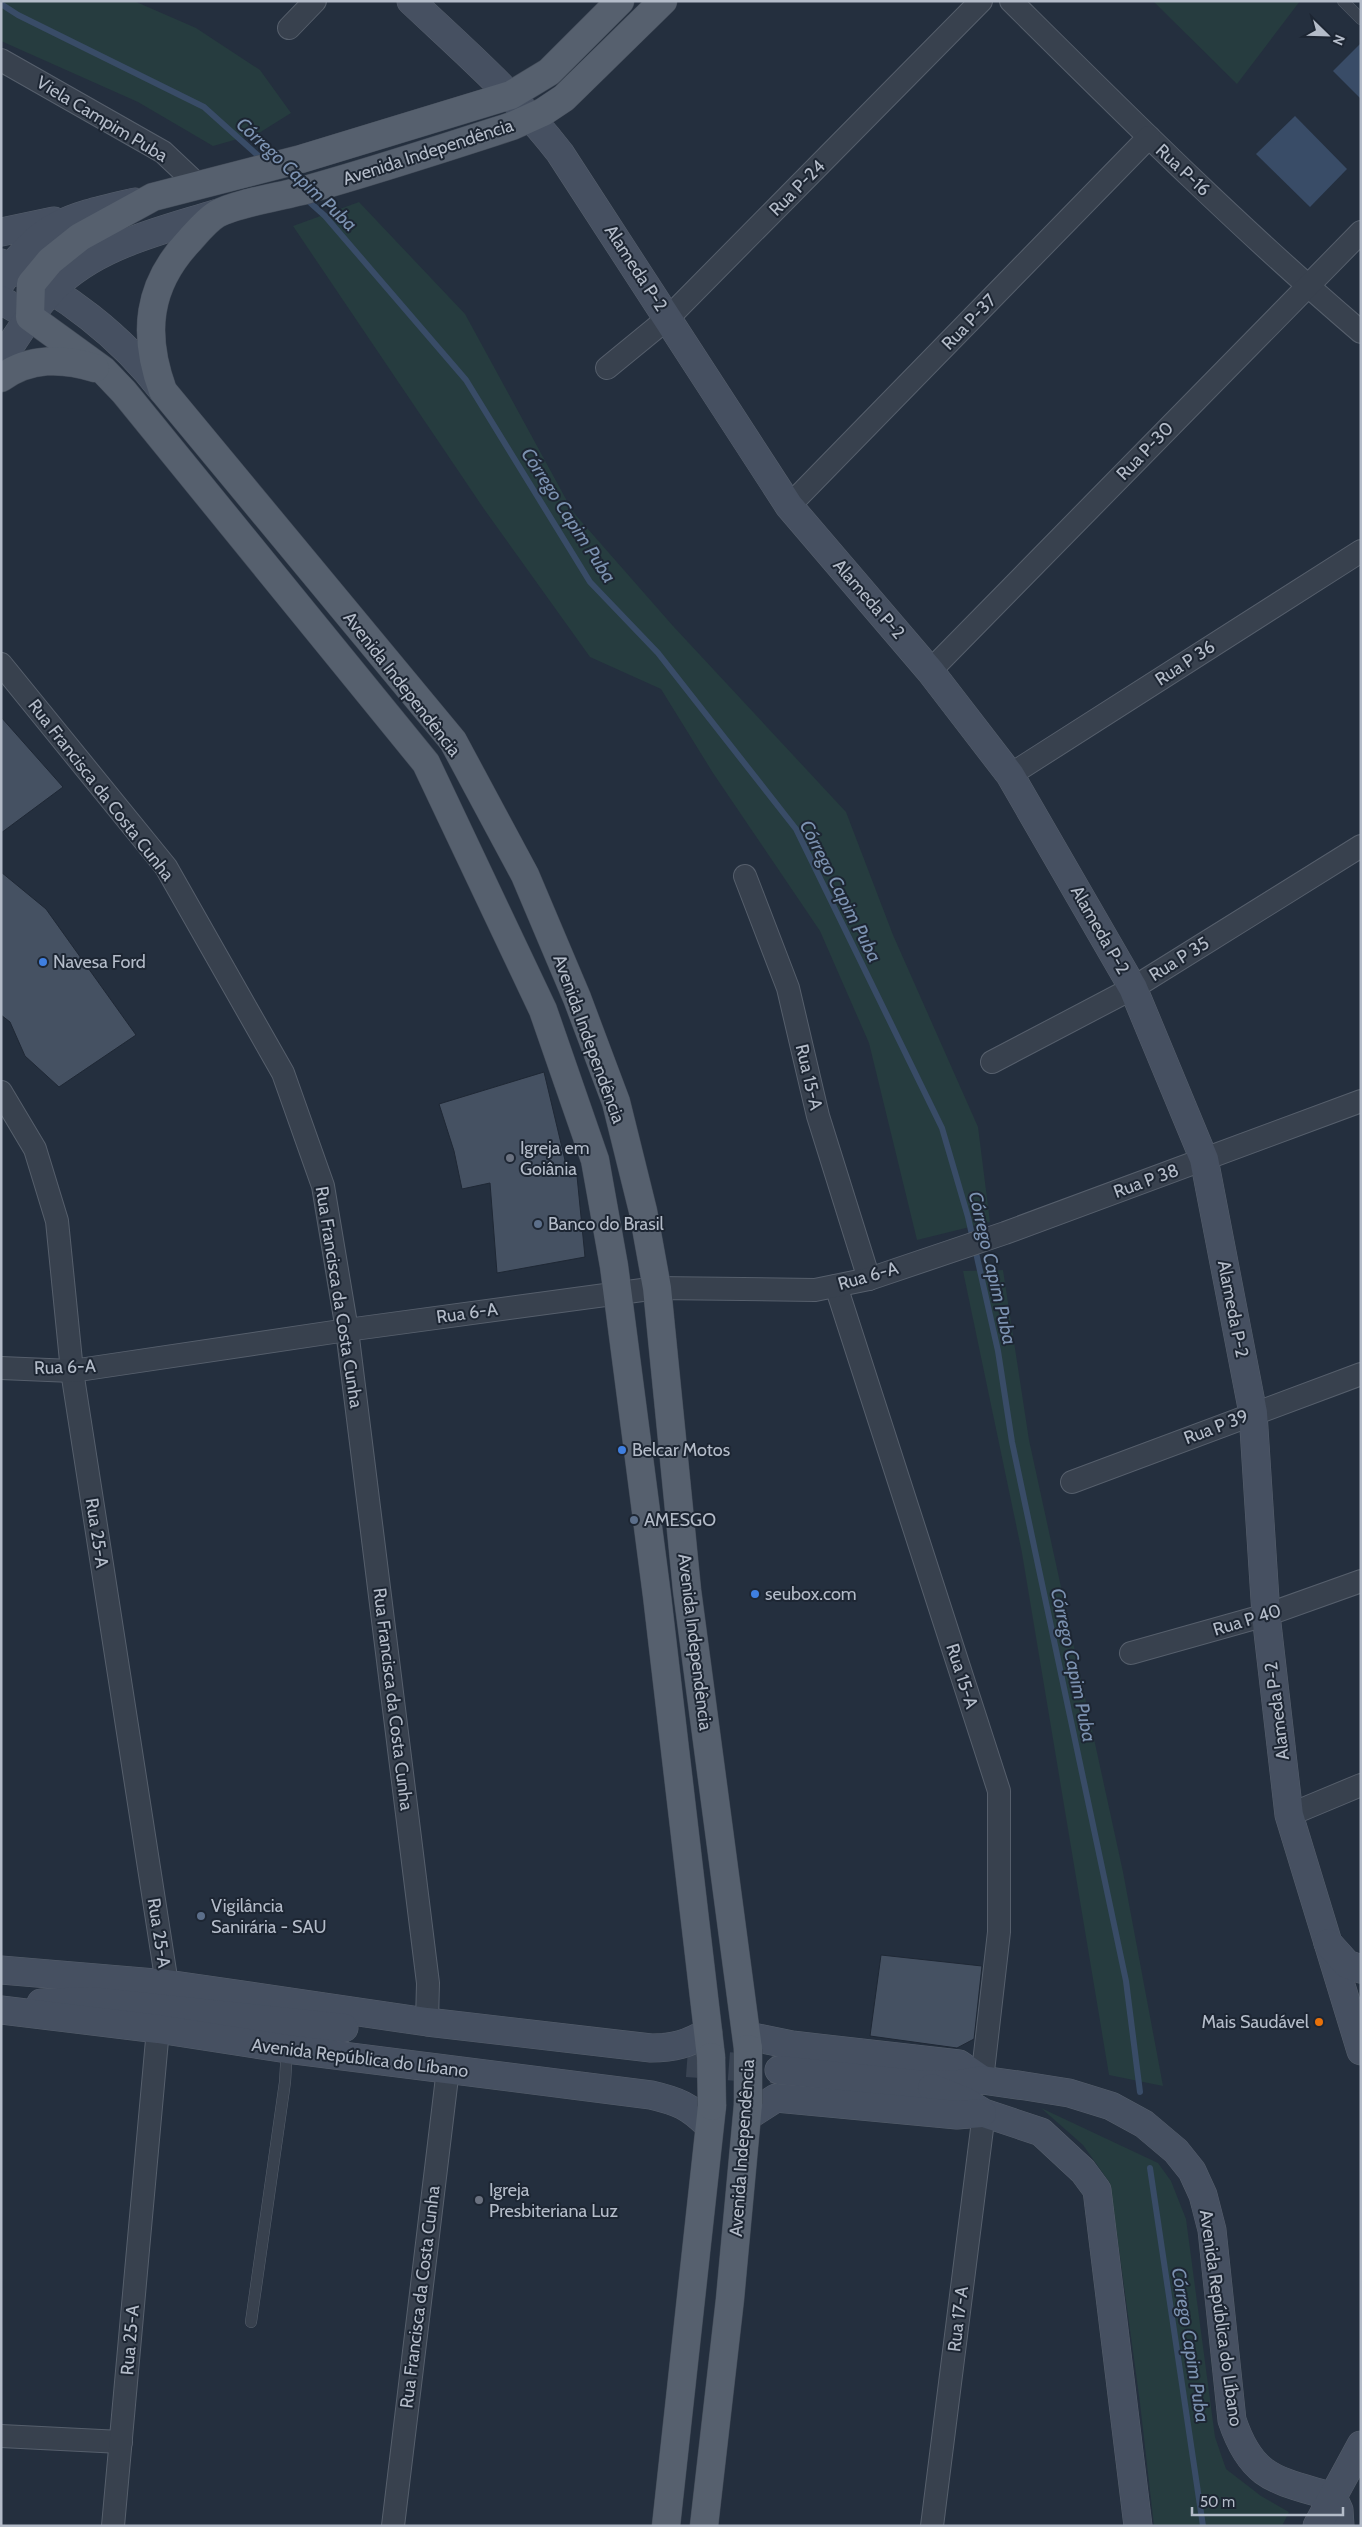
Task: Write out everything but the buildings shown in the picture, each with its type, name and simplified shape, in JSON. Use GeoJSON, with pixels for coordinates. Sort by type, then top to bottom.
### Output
{"type":"FeatureCollection","features":[{"type":"Feature","properties":{"kind":"main road","name":"Avenida Independência"},"geometry":{"type":"LineString","coordinates":[[153,197],[301,159],[511,95],[549,72],[620,1]]}},
{"type":"Feature","properties":{"kind":"main road","name":"Avenida Independência"},"geometry":{"type":"LineString","coordinates":[[228,210],[308,190],[533,118],[564,98],[662,1]]}},
{"type":"Feature","properties":{"kind":"main road"},"geometry":{"type":"LineString","coordinates":[[30,317],[31,288],[20,276],[72,242],[153,197]]}},
{"type":"Feature","properties":{"kind":"main road"},"geometry":{"type":"LineString","coordinates":[[163,391],[155,370],[150,341],[155,298],[167,271],[182,249],[228,210]]}},
{"type":"Feature","properties":{"kind":"main road","name":"Avenida Independência"},"geometry":{"type":"LineString","coordinates":[[30,317],[102,370],[124,392],[426,763],[543,1010],[595,1160],[617,1292],[657,1596],[702,2051],[711,2116],[667,2520]]}},
{"type":"Feature","properties":{"kind":"main road"},"geometry":{"type":"LineString","coordinates":[[1,378],[20,367],[38,361],[69,362],[102,370]]}},
{"type":"Feature","properties":{"kind":"main road","name":"Avenida Independência"},"geometry":{"type":"LineString","coordinates":[[163,391],[452,742],[525,876],[577,998],[616,1102],[643,1211],[657,1288],[687,1590],[742,2016],[748,2043],[748,2110],[730,2299],[705,2522]]}},
{"type":"Feature","properties":{"kind":"main road"},"geometry":{"type":"LineString","coordinates":[[426,763],[452,742]]}},
{"type":"Feature","properties":{"kind":"main road"},"geometry":{"type":"LineString","coordinates":[[657,1596],[687,1590]]}},
{"type":"Feature","properties":{"kind":"main road"},"geometry":{"type":"LineString","coordinates":[[667,2520],[705,2522]]}},
{"type":"Feature","properties":{"kind":"street"},"geometry":{"type":"LineString","coordinates":[[289,28],[315,1]]}},
{"type":"Feature","properties":{"kind":"street","name":"Alameda P-2"},"geometry":{"type":"LineString","coordinates":[[411,1],[511,95],[533,118],[560,153],[789,506],[930,671],[1010,775],[1133,988],[1204,1160],[1253,1413],[1266,1615],[1289,1815],[1361,2051]]}},
{"type":"Feature","properties":{"kind":"street","name":"Rua P-24"},"geometry":{"type":"LineString","coordinates":[[607,368],[668,318],[981,1]]}},
{"type":"Feature","properties":{"kind":"street","name":"Rua P-16"},"geometry":{"type":"LineString","coordinates":[[1011,1],[1149,137],[1306,285],[1361,332]]}},
{"type":"Feature","properties":{"kind":"street","name":"Viela Campim Puba"},"geometry":{"type":"LineString","coordinates":[[1,60],[163,152],[211,182]]}},
{"type":"Feature","properties":{"kind":"street","name":"Rua P-37"},"geometry":{"type":"LineString","coordinates":[[789,506],[1149,137]]}},
{"type":"Feature","properties":{"kind":"street","name":"Avenida Independência"},"geometry":{"type":"LineString","coordinates":[[20,276],[23,251],[43,233],[80,215],[153,197]]}},
{"type":"Feature","properties":{"kind":"street","name":"Avenida Independência"},"geometry":{"type":"LineString","coordinates":[[20,276],[82,266],[111,250],[228,210]]}},
{"type":"Feature","properties":{"kind":"street"},"geometry":{"type":"LineString","coordinates":[[1,232],[80,215]]}},
{"type":"Feature","properties":{"kind":"street","name":"Rua P-30"},"geometry":{"type":"LineString","coordinates":[[930,671],[1306,285],[1361,232]]}},
{"type":"Feature","properties":{"kind":"street","name":"Avenida Independência"},"geometry":{"type":"LineString","coordinates":[[20,276],[88,317],[136,358],[163,391]]}},
{"type":"Feature","properties":{"kind":"street","name":"Avenida Independência"},"geometry":{"type":"LineString","coordinates":[[1,300],[30,317]]}},
{"type":"Feature","properties":{"kind":"street"},"geometry":{"type":"LineString","coordinates":[[1,362],[30,317]]}},
{"type":"Feature","properties":{"kind":"street","name":"Rua P 36"},"geometry":{"type":"LineString","coordinates":[[1010,775],[1361,551]]}},
{"type":"Feature","properties":{"kind":"street","name":"Rua Francisca da Costa Cunha"},"geometry":{"type":"LineString","coordinates":[[1,664],[166,867],[283,1073],[323,1186],[347,1330],[428,1984],[427,2022]]}},
{"type":"Feature","properties":{"kind":"street","name":"Rua P 35"},"geometry":{"type":"LineString","coordinates":[[992,1062],[1133,988],[1361,846]]}},
{"type":"Feature","properties":{"kind":"street","name":"Rua 15-A"},"geometry":{"type":"LineString","coordinates":[[745,876],[788,988],[818,1116],[868,1280]]}},
{"type":"Feature","properties":{"kind":"street","name":"Rua 25-A"},"geometry":{"type":"LineString","coordinates":[[1,1092],[35,1149],[57,1221],[72,1371],[167,1984]]}},
{"type":"Feature","properties":{"kind":"street","name":"Rua P 38"},"geometry":{"type":"LineString","coordinates":[[929,1257],[1005,1233],[1361,1101]]}},
{"type":"Feature","properties":{"kind":"street","name":"Rua 6-A"},"geometry":{"type":"LineString","coordinates":[[1,1368],[72,1371],[347,1330],[657,1288],[815,1290],[868,1280],[929,1257]]}},
{"type":"Feature","properties":{"kind":"street","name":"Rua 15-A"},"geometry":{"type":"LineString","coordinates":[[836,1286],[999,1791],[999,1932],[982,2080]]}},
{"type":"Feature","properties":{"kind":"street","name":"Rua P 39"},"geometry":{"type":"LineString","coordinates":[[1072,1482],[1361,1374]]}},
{"type":"Feature","properties":{"kind":"street","name":"Rua P 40"},"geometry":{"type":"LineString","coordinates":[[1131,1653],[1266,1615],[1361,1581]]}},
{"type":"Feature","properties":{"kind":"street"},"geometry":{"type":"LineString","coordinates":[[1289,1815],[1361,1785]]}},
{"type":"Feature","properties":{"kind":"street"},"geometry":{"type":"LineString","coordinates":[[1326,1941],[1347,1964],[1361,1969]]}},
{"type":"Feature","properties":{"kind":"street","name":"Avenida República do Líbano"},"geometry":{"type":"LineString","coordinates":[[1,1970],[167,1984],[427,2022],[651,2048],[669,2048],[689,2043],[702,2051]]}},
{"type":"Feature","properties":{"kind":"street","name":"Avenida República do Líbano"},"geometry":{"type":"LineString","coordinates":[[1,1970],[90,2001]]}},
{"type":"Feature","properties":{"kind":"street","name":"Avenida República do Líbano"},"geometry":{"type":"LineString","coordinates":[[1,2004],[90,2001],[702,2051]]}},
{"type":"Feature","properties":{"kind":"street","name":"Avenida República do Líbano"},"geometry":{"type":"LineString","coordinates":[[1,2010],[158,2029],[286,2049],[651,2095],[678,2102],[696,2112],[711,2116]]}},
{"type":"Feature","properties":{"kind":"street","name":"Rua 25-A"},"geometry":{"type":"LineString","coordinates":[[113,2526],[158,2029]]}},
{"type":"Feature","properties":{"kind":"street","name":"Avenida República do Líbano"},"geometry":{"type":"LineString","coordinates":[[748,2043],[792,2045],[960,2064],[982,2080]]}},
{"type":"Feature","properties":{"kind":"street","name":"Rua Francisca da Costa Cunha"},"geometry":{"type":"LineString","coordinates":[[393,2526],[448,2069]]}},
{"type":"Feature","properties":{"kind":"street","name":"Avenida República do Líbano"},"geometry":{"type":"LineString","coordinates":[[779,2070],[924,2085],[959,2084],[982,2080],[1069,2093],[1111,2106],[1144,2124],[1176,2150],[1192,2171],[1204,2195],[1212,2230],[1232,2420],[1240,2443],[1250,2461],[1263,2472],[1333,2497]]}},
{"type":"Feature","properties":{"kind":"street","name":"Avenida República do Líbano"},"geometry":{"type":"LineString","coordinates":[[924,2085],[966,2102],[984,2113],[1041,2132],[1077,2164],[1097,2190],[1138,2526]]}},
{"type":"Feature","properties":{"kind":"street","name":"Avenida República do Líbano"},"geometry":{"type":"LineString","coordinates":[[748,2110],[776,2098],[957,2115],[984,2113]]}},
{"type":"Feature","properties":{"kind":"street","name":"Rua 17-A"},"geometry":{"type":"LineString","coordinates":[[932,2526],[984,2113]]}},
{"type":"Feature","properties":{"kind":"street"},"geometry":{"type":"LineString","coordinates":[[1,2436],[121,2442]]}},
{"type":"Feature","properties":{"kind":"street"},"geometry":{"type":"LineString","coordinates":[[1317,2526],[1361,2445]]}},
{"type":"Feature","properties":{"kind":"street"},"geometry":{"type":"LineString","coordinates":[[1333,2497],[1338,2510],[1340,2526]]}},
{"type":"Feature","properties":{"kind":"lane"},"geometry":{"type":"LineString","coordinates":[[1343,1],[1361,19]]}},
{"type":"Feature","properties":{"kind":"lane"},"geometry":{"type":"LineString","coordinates":[[251,2322],[283,2091],[286,2049]]}},
{"type":"Feature","properties":{"kind":"green space"},"geometry":{"type":"Polygon","coordinates":[[[1,1],[134,1],[196,28],[260,70],[291,113],[259,133],[213,146],[138,102],[1,41],[1,1]]]}},
{"type":"Feature","properties":{"kind":"green space"},"geometry":{"type":"Polygon","coordinates":[[[1153,1],[1300,1],[1237,84],[1153,1]]]}},
{"type":"Feature","properties":{"kind":"green space"},"geometry":{"type":"Polygon","coordinates":[[[359,202],[465,314],[573,512],[673,626],[846,812],[893,935],[978,1127],[990,1222],[917,1240],[869,1043],[820,931],[713,773],[661,689],[590,657],[484,509],[293,226],[359,202]]]}},
{"type":"Feature","properties":{"kind":"green space"},"geometry":{"type":"Polygon","coordinates":[[[1003,1270],[1029,1440],[1123,1872],[1163,2086],[1109,2075],[1022,1553],[963,1271],[1003,1270]]]}},
{"type":"Feature","properties":{"kind":"green space"},"geometry":{"type":"Polygon","coordinates":[[[1041,2108],[1158,2163],[1171,2181],[1186,2219],[1215,2437],[1226,2469],[1261,2496],[1289,2512],[1282,2526],[1154,2526],[1140,2403],[1110,2183],[1083,2145],[1041,2108]]]}},
{"type":"Feature","properties":{"kind":"water"},"geometry":{"type":"Polygon","coordinates":[[[1361,43],[1361,99],[1333,71],[1361,43]]]}},
{"type":"Feature","properties":{"kind":"water"},"geometry":{"type":"Polygon","coordinates":[[[1295,116],[1347,169],[1310,207],[1256,154],[1295,116]]]}},
{"type":"Feature","properties":{"kind":"waterway","name":"Córrego Capim Puba"},"geometry":{"type":"LineString","coordinates":[[1,4],[18,15],[204,107],[264,161]]}},
{"type":"Feature","properties":{"kind":"waterway","name":"Córrego Capim Puba"},"geometry":{"type":"LineString","coordinates":[[305,198],[325,216],[466,380],[590,582],[658,653],[796,829],[942,1128],[968,1217],[998,1351],[1012,1442],[1126,1981],[1140,2092]]}},
{"type":"Feature","properties":{"kind":"waterway","name":"Córrego Capim Puba"},"geometry":{"type":"LineString","coordinates":[[1150,2168],[1203,2526]]}},
{"type":"Feature","properties":{"kind":"tunnel"},"geometry":{"type":"LineString","coordinates":[[687,2063],[779,2070]]}},
{"type":"Feature","properties":{"kind":"place","name":"Navesa Ford"},"geometry":{"type":"Point","coordinates":[43,962]}},
{"type":"Feature","properties":{"kind":"place","name":"Igreja em Goiânia"},"geometry":{"type":"Point","coordinates":[510,1158]}},
{"type":"Feature","properties":{"kind":"place","name":"Banco do Brasil"},"geometry":{"type":"Point","coordinates":[538,1224]}},
{"type":"Feature","properties":{"kind":"place","name":"Belcar Motos"},"geometry":{"type":"Point","coordinates":[622,1450]}},
{"type":"Feature","properties":{"kind":"place","name":"AMESGO"},"geometry":{"type":"Point","coordinates":[634,1520]}},
{"type":"Feature","properties":{"kind":"place","name":"seubox.com"},"geometry":{"type":"Point","coordinates":[755,1594]}},
{"type":"Feature","properties":{"kind":"place","name":"Vigilância Sanirária - SAU"},"geometry":{"type":"Point","coordinates":[201,1916]}},
{"type":"Feature","properties":{"kind":"place","name":"Mais Saudável"},"geometry":{"type":"Point","coordinates":[1319,2022]}},
{"type":"Feature","properties":{"kind":"place","name":"Igreja Presbiteriana Luz"},"geometry":{"type":"Point","coordinates":[479,2200]}}]}
